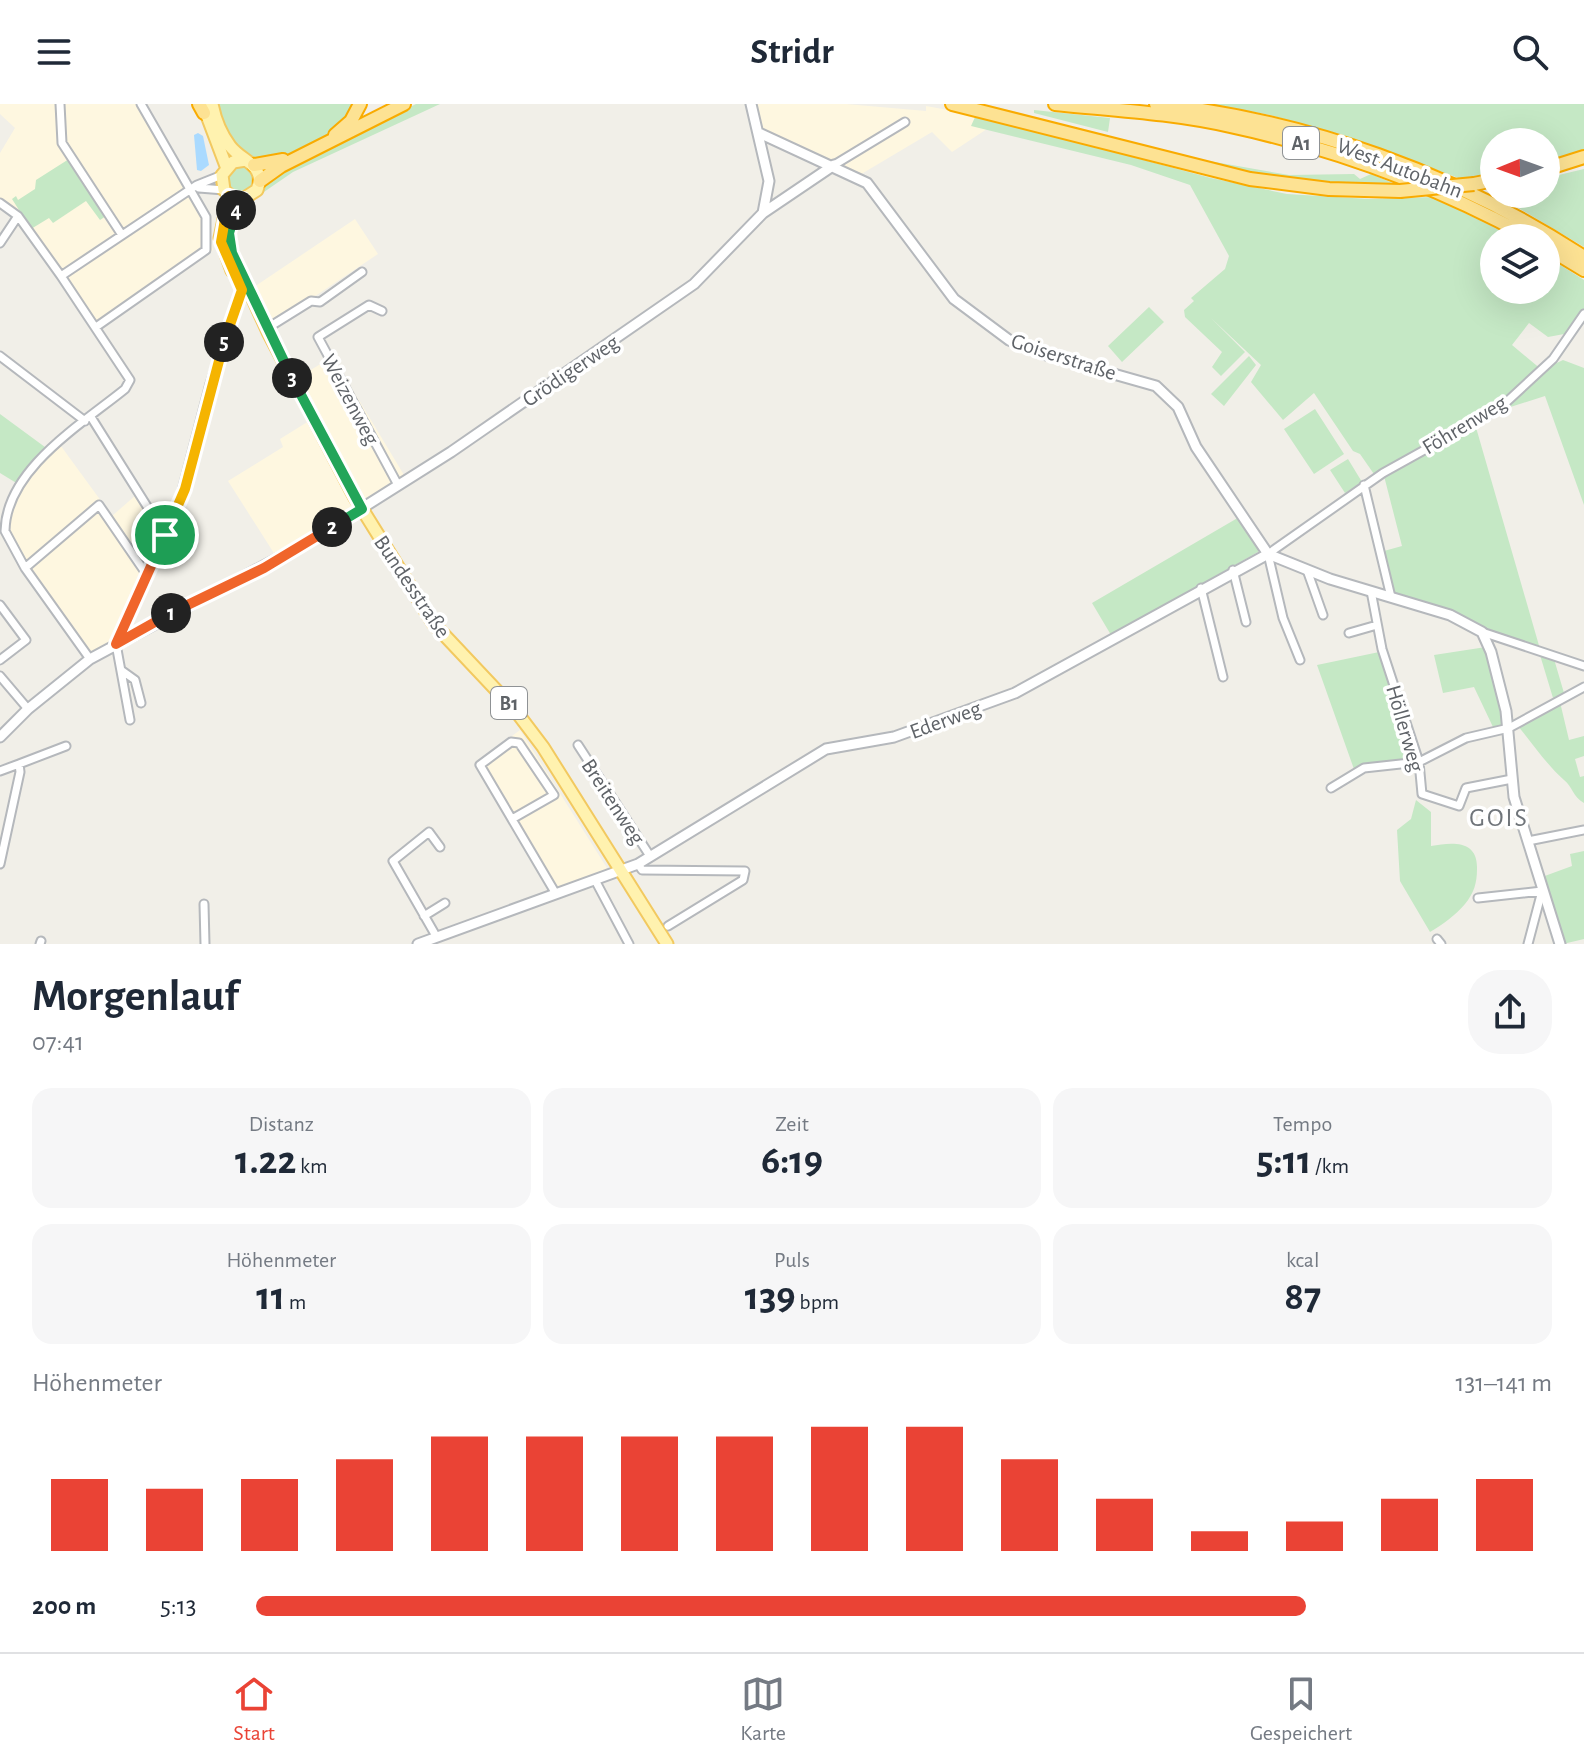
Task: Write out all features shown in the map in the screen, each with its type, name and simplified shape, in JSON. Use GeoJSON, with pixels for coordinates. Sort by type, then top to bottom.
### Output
{"type":"FeatureCollection","features":[{"type":"Feature","properties":{"kind":"highway"},"geometry":{"type":"LineString","coordinates":[[250,163],[277,162],[333,136],[351,121],[360,104]]}},
{"type":"Feature","properties":{"kind":"highway"},"geometry":{"type":"LineString","coordinates":[[260,181],[281,166],[404,104]]}},
{"type":"Feature","properties":{"kind":"highway"},"geometry":{"type":"LineString","coordinates":[[952,104],[1250,179],[1329,189],[1400,191],[1480,183]]}},
{"type":"Feature","properties":{"kind":"highway","name":"West Autobahn"},"geometry":{"type":"LineString","coordinates":[[1055,104],[1192,119],[1314,146],[1419,183],[1502,224]]}},
{"type":"Feature","properties":{"kind":"highway","name":"West Autobahn"},"geometry":{"type":"LineString","coordinates":[[1156,104],[1267,123],[1378,156],[1473,195],[1584,257]]}},
{"type":"Feature","properties":{"kind":"highway"},"geometry":{"type":"LineString","coordinates":[[1560,165],[1584,157]]}},
{"type":"Feature","properties":{"kind":"highway"},"geometry":{"type":"LineString","coordinates":[[1560,255],[1584,270]]}},
{"type":"Feature","properties":{"kind":"main road","name":"Bundesstraße"},"geometry":{"type":"LineString","coordinates":[[205,106],[229,145],[250,163],[260,181],[255,193],[243,199],[231,224],[230,248],[265,326],[362,509],[433,623],[515,710],[543,747],[667,944]]}},
{"type":"Feature","properties":{"kind":"main road","name":"Bundesstraße"},"geometry":{"type":"LineString","coordinates":[[205,106],[224,171],[226,193],[221,242],[242,290],[265,326]]}},
{"type":"Feature","properties":{"kind":"main road"},"geometry":{"type":"LineString","coordinates":[[224,171],[250,163]]}},
{"type":"Feature","properties":{"kind":"main road"},"geometry":{"type":"LineString","coordinates":[[226,193],[243,199]]}},
{"type":"Feature","properties":{"kind":"street"},"geometry":{"type":"LineString","coordinates":[[60,104],[62,143],[122,235]]}},
{"type":"Feature","properties":{"kind":"street"},"geometry":{"type":"LineString","coordinates":[[96,327],[206,250],[206,217],[141,104]]}},
{"type":"Feature","properties":{"kind":"street"},"geometry":{"type":"LineString","coordinates":[[751,104],[769,181],[763,213]]}},
{"type":"Feature","properties":{"kind":"street"},"geometry":{"type":"LineString","coordinates":[[834,165],[905,122]]}},
{"type":"Feature","properties":{"kind":"street","name":"Goiserstraße"},"geometry":{"type":"LineString","coordinates":[[759,133],[834,165],[873,188],[928,268],[954,299],[978,320],[1009,340],[1043,354],[1125,375],[1156,386],[1167,394],[1178,407],[1196,447],[1268,554]]}},
{"type":"Feature","properties":{"kind":"street","name":"Grödigerweg"},"geometry":{"type":"LineString","coordinates":[[0,737],[28,709],[90,659],[184,606],[264,568],[362,509],[694,284],[763,213],[834,165]]}},
{"type":"Feature","properties":{"kind":"street"},"geometry":{"type":"LineString","coordinates":[[61,276],[189,190],[224,171]]}},
{"type":"Feature","properties":{"kind":"street"},"geometry":{"type":"LineString","coordinates":[[189,190],[205,187],[226,193]]}},
{"type":"Feature","properties":{"kind":"street"},"geometry":{"type":"LineString","coordinates":[[0,203],[18,216],[130,380],[125,389],[45,456],[18,487],[5,531],[25,568],[90,659]]}},
{"type":"Feature","properties":{"kind":"street"},"geometry":{"type":"LineString","coordinates":[[1,239],[18,216]]}},
{"type":"Feature","properties":{"kind":"street"},"geometry":{"type":"LineString","coordinates":[[265,326],[311,301],[320,302],[362,272]]}},
{"type":"Feature","properties":{"kind":"street"},"geometry":{"type":"LineString","coordinates":[[130,720],[116,644],[185,489],[211,384],[242,290]]}},
{"type":"Feature","properties":{"kind":"street","name":"Weizenweg"},"geometry":{"type":"LineString","coordinates":[[382,311],[369,305],[318,337],[398,485]]}},
{"type":"Feature","properties":{"kind":"street","name":"Föhrenweg"},"geometry":{"type":"LineString","coordinates":[[1268,554],[1364,485],[1500,408],[1554,358],[1584,314]]}},
{"type":"Feature","properties":{"kind":"street"},"geometry":{"type":"LineString","coordinates":[[0,356],[88,419],[165,535]]}},
{"type":"Feature","properties":{"kind":"street"},"geometry":{"type":"LineString","coordinates":[[1364,485],[1391,597]]}},
{"type":"Feature","properties":{"kind":"street"},"geometry":{"type":"LineString","coordinates":[[25,568],[99,505],[147,575]]}},
{"type":"Feature","properties":{"kind":"street"},"geometry":{"type":"LineString","coordinates":[[1268,554],[1307,570],[1450,615],[1482,632],[1584,666]]}},
{"type":"Feature","properties":{"kind":"street"},"geometry":{"type":"LineString","coordinates":[[1268,554],[1283,618],[1300,660]]}},
{"type":"Feature","properties":{"kind":"street","name":"Ederweg"},"geometry":{"type":"LineString","coordinates":[[418,944],[638,864],[818,752],[906,734],[1015,693],[1233,570],[1268,554]]}},
{"type":"Feature","properties":{"kind":"street"},"geometry":{"type":"LineString","coordinates":[[1233,570],[1246,622]]}},
{"type":"Feature","properties":{"kind":"street"},"geometry":{"type":"LineString","coordinates":[[1307,570],[1323,615]]}},
{"type":"Feature","properties":{"kind":"street"},"geometry":{"type":"LineString","coordinates":[[1201,588],[1223,677]]}},
{"type":"Feature","properties":{"kind":"street","name":"Höllerweg"},"geometry":{"type":"LineString","coordinates":[[1371,591],[1377,625],[1419,762],[1422,794],[1459,806],[1466,788],[1512,779]]}},
{"type":"Feature","properties":{"kind":"street"},"geometry":{"type":"LineString","coordinates":[[0,605],[26,640],[0,660]]}},
{"type":"Feature","properties":{"kind":"street"},"geometry":{"type":"LineString","coordinates":[[1349,633],[1377,625]]}},
{"type":"Feature","properties":{"kind":"street"},"geometry":{"type":"LineString","coordinates":[[1482,632],[1491,652],[1509,728],[1512,779],[1542,891],[1560,944]]}},
{"type":"Feature","properties":{"kind":"street"},"geometry":{"type":"LineString","coordinates":[[121,670],[135,680],[141,703]]}},
{"type":"Feature","properties":{"kind":"street"},"geometry":{"type":"LineString","coordinates":[[0,676],[28,709]]}},
{"type":"Feature","properties":{"kind":"street"},"geometry":{"type":"LineString","coordinates":[[1331,788],[1364,768],[1419,762],[1466,738],[1509,728],[1583,690]]}},
{"type":"Feature","properties":{"kind":"street"},"geometry":{"type":"LineString","coordinates":[[512,819],[554,795],[519,743],[511,742],[480,765],[556,894]]}},
{"type":"Feature","properties":{"kind":"street","name":"Breitenweg"},"geometry":{"type":"LineString","coordinates":[[578,745],[650,856]]}},
{"type":"Feature","properties":{"kind":"street"},"geometry":{"type":"LineString","coordinates":[[0,771],[66,746]]}},
{"type":"Feature","properties":{"kind":"street"},"geometry":{"type":"LineString","coordinates":[[0,864],[19,764]]}},
{"type":"Feature","properties":{"kind":"street"},"geometry":{"type":"LineString","coordinates":[[1528,841],[1584,830]]}},
{"type":"Feature","properties":{"kind":"street"},"geometry":{"type":"LineString","coordinates":[[436,936],[393,861],[429,832],[440,847]]}},
{"type":"Feature","properties":{"kind":"street"},"geometry":{"type":"LineString","coordinates":[[638,864],[642,870],[745,871],[743,880],[668,926]]}},
{"type":"Feature","properties":{"kind":"street"},"geometry":{"type":"LineString","coordinates":[[595,880],[629,944]]}},
{"type":"Feature","properties":{"kind":"street"},"geometry":{"type":"LineString","coordinates":[[1478,898],[1542,891]]}},
{"type":"Feature","properties":{"kind":"street"},"geometry":{"type":"LineString","coordinates":[[1528,944],[1542,891]]}},
{"type":"Feature","properties":{"kind":"street"},"geometry":{"type":"LineString","coordinates":[[424,916],[445,903]]}},
{"type":"Feature","properties":{"kind":"street"},"geometry":{"type":"LineString","coordinates":[[204,904],[205,944]]}},
{"type":"Feature","properties":{"kind":"shaded area"},"geometry":{"type":"Polygon","coordinates":[[[0,104],[136,104],[204,222],[213,250],[100,328],[19,214],[0,201],[0,153],[15,128],[0,114],[0,104]]]}},
{"type":"Feature","properties":{"kind":"shaded area"},"geometry":{"type":"Polygon","coordinates":[[[754,104],[846,104],[926,111],[926,106],[976,115],[972,125],[987,129],[952,152],[932,132],[858,176],[768,137],[760,127],[754,104]]]}},
{"type":"Feature","properties":{"kind":"shaded area"},"geometry":{"type":"Polygon","coordinates":[[[355,219],[378,254],[272,325],[254,287],[355,219]]]}},
{"type":"Feature","properties":{"kind":"shaded area"},"geometry":{"type":"Polygon","coordinates":[[[327,360],[336,362],[404,475],[277,558],[228,481],[283,447],[280,439],[317,416],[296,379],[327,360]]]}},
{"type":"Feature","properties":{"kind":"shaded area"},"geometry":{"type":"Polygon","coordinates":[[[58,442],[112,516],[136,495],[162,535],[110,643],[111,651],[90,665],[14,556],[2,528],[18,484],[58,442]]]}},
{"type":"Feature","properties":{"kind":"shaded area"},"geometry":{"type":"Polygon","coordinates":[[[520,730],[607,868],[597,876],[550,893],[476,763],[520,730]]]}},
{"type":"Feature","properties":{"kind":"green space"},"geometry":{"type":"Polygon","coordinates":[[[216,104],[357,104],[338,127],[308,148],[275,160],[260,160],[247,156],[236,146],[227,133],[216,104]]]}},
{"type":"Feature","properties":{"kind":"green space"},"geometry":{"type":"Polygon","coordinates":[[[416,104],[440,104],[293,172],[261,194],[269,177],[416,104]]]}},
{"type":"Feature","properties":{"kind":"green space"},"geometry":{"type":"Polygon","coordinates":[[[1211,104],[1584,104],[1584,150],[1560,158],[1560,128],[1480,128],[1480,177],[1461,179],[1346,136],[1270,115],[1211,104]]]}},
{"type":"Feature","properties":{"kind":"green space"},"geometry":{"type":"Polygon","coordinates":[[[1034,110],[1110,118],[1108,132],[1034,113],[1034,110]]]}},
{"type":"Feature","properties":{"kind":"green space"},"geometry":{"type":"Polygon","coordinates":[[[976,115],[1211,178],[1287,194],[1369,199],[1433,197],[1487,224],[1480,224],[1480,304],[1560,304],[1560,265],[1584,280],[1584,323],[1575,332],[1548,337],[1529,323],[1512,345],[1542,370],[1563,360],[1584,368],[1584,505],[1545,396],[1501,410],[1475,424],[1540,649],[1394,595],[1384,551],[1402,546],[1383,472],[1376,477],[1360,454],[1353,451],[1314,393],[1283,420],[1251,382],[1261,365],[1211,318],[1245,352],[1221,376],[1212,367],[1222,352],[1185,317],[1184,310],[1194,301],[1191,298],[1225,269],[1229,256],[1190,185],[1131,165],[971,126],[976,115]]]}},
{"type":"Feature","properties":{"kind":"green space"},"geometry":{"type":"Polygon","coordinates":[[[69,159],[106,216],[100,220],[86,201],[53,223],[49,218],[31,229],[12,199],[16,196],[18,200],[35,189],[36,180],[69,159]]]}},
{"type":"Feature","properties":{"kind":"green space"},"geometry":{"type":"Polygon","coordinates":[[[1209,161],[1289,175],[1354,174],[1360,179],[1371,174],[1395,184],[1267,177],[1221,168],[1209,161]]]}},
{"type":"Feature","properties":{"kind":"green space"},"geometry":{"type":"Polygon","coordinates":[[[240,165],[246,166],[254,174],[254,186],[246,194],[240,195],[234,194],[226,186],[225,180],[226,174],[234,166],[240,165]]]}},
{"type":"Feature","properties":{"kind":"green space"},"geometry":{"type":"Polygon","coordinates":[[[1584,169],[1584,247],[1560,233],[1560,224],[1545,224],[1519,208],[1560,208],[1560,175],[1584,169]]]}},
{"type":"Feature","properties":{"kind":"green space"},"geometry":{"type":"Polygon","coordinates":[[[1149,307],[1164,322],[1122,362],[1108,346],[1149,307]]]}},
{"type":"Feature","properties":{"kind":"green space"},"geometry":{"type":"Polygon","coordinates":[[[1249,356],[1256,365],[1224,406],[1211,394],[1249,356]]]}},
{"type":"Feature","properties":{"kind":"green space"},"geometry":{"type":"Polygon","coordinates":[[[1315,409],[1344,454],[1314,474],[1284,429],[1315,409]]]}},
{"type":"Feature","properties":{"kind":"green space"},"geometry":{"type":"Polygon","coordinates":[[[0,414],[49,450],[18,484],[0,473],[0,414]]]}},
{"type":"Feature","properties":{"kind":"green space"},"geometry":{"type":"Polygon","coordinates":[[[1348,459],[1362,482],[1345,493],[1330,470],[1348,459]]]}},
{"type":"Feature","properties":{"kind":"green space"},"geometry":{"type":"Polygon","coordinates":[[[1241,516],[1260,545],[1258,552],[1111,635],[1092,603],[1241,516]]]}},
{"type":"Feature","properties":{"kind":"green space"},"geometry":{"type":"Polygon","coordinates":[[[1486,647],[1505,724],[1493,727],[1474,687],[1443,693],[1434,655],[1486,647]]]}},
{"type":"Feature","properties":{"kind":"green space"},"geometry":{"type":"Polygon","coordinates":[[[1384,651],[1415,760],[1367,766],[1355,772],[1317,665],[1384,651]]]}},
{"type":"Feature","properties":{"kind":"green space"},"geometry":{"type":"Polygon","coordinates":[[[1540,655],[1554,659],[1564,693],[1553,698],[1540,655]]]}},
{"type":"Feature","properties":{"kind":"green space"},"geometry":{"type":"Polygon","coordinates":[[[1560,702],[1569,740],[1584,736],[1584,756],[1575,759],[1580,777],[1584,776],[1584,803],[1518,726],[1560,702]]]}},
{"type":"Feature","properties":{"kind":"green space"},"geometry":{"type":"Polygon","coordinates":[[[1416,800],[1431,812],[1431,846],[1455,844],[1469,848],[1477,869],[1476,883],[1468,900],[1453,916],[1430,932],[1400,881],[1397,830],[1411,819],[1416,800]]]}},
{"type":"Feature","properties":{"kind":"green space"},"geometry":{"type":"Polygon","coordinates":[[[1584,851],[1584,939],[1563,944],[1542,877],[1572,866],[1570,854],[1584,851]]]}},
{"type":"Feature","properties":{"kind":"water"},"geometry":{"type":"Polygon","coordinates":[[[198,133],[203,136],[209,165],[201,171],[197,170],[194,135],[198,133]]]}},
{"type":"Feature","properties":{"kind":"district","name":"GOIS"},"geometry":{"type":"Point","coordinates":[1499,817]}},
{"type":"Feature","properties":{"kind":"route"},"geometry":{"type":"LineString","coordinates":[[229,196],[243,199],[229,233],[235,260],[260,310],[263,323],[362,509],[264,568],[184,606],[116,644],[165,535],[185,489],[211,384],[242,290],[224,256],[221,242],[229,196]]}}]}
